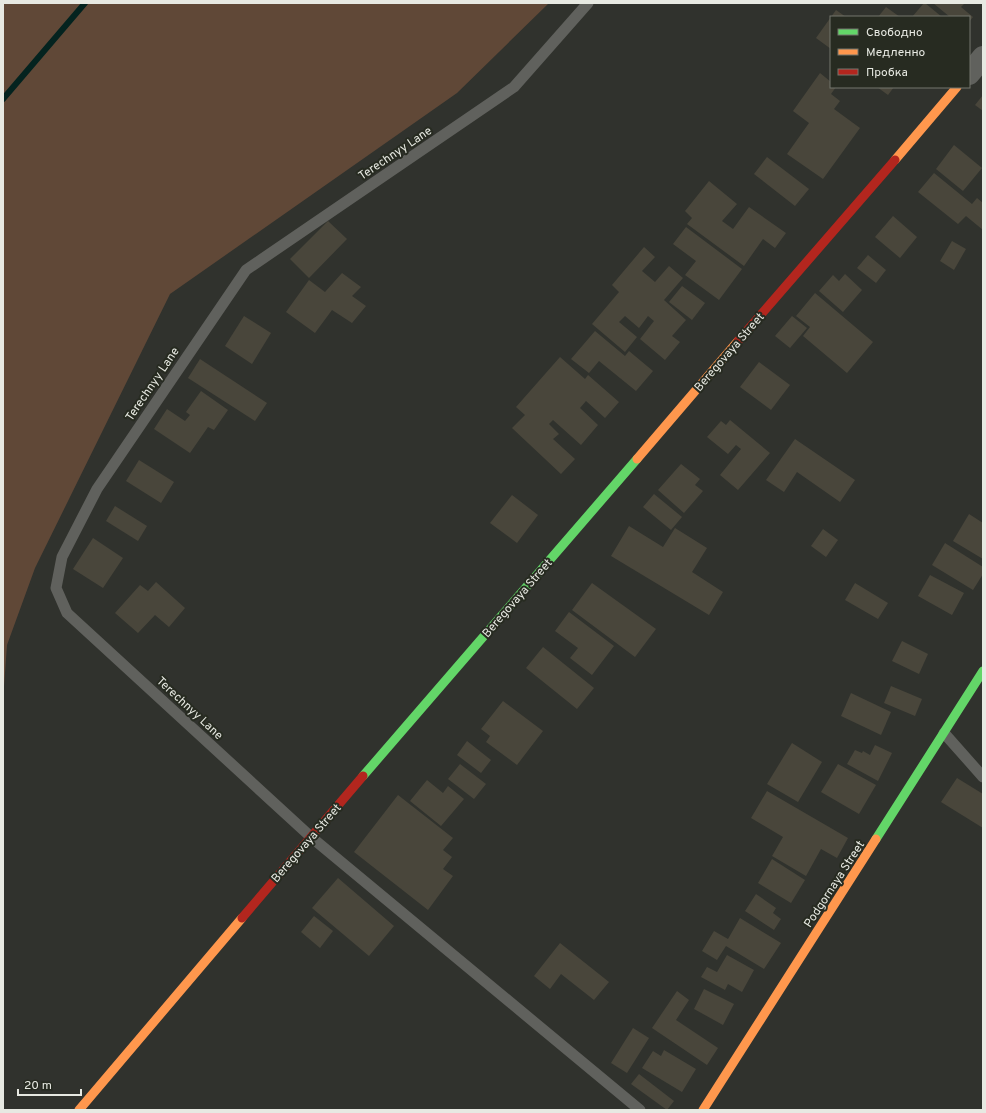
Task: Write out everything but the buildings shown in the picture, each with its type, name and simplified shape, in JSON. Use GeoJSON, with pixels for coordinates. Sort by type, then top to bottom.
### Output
{"type":"FeatureCollection","features":[{"type":"Feature","properties":{"kind":"street"},"geometry":{"type":"LineString","coordinates":[[970,73],[983,57]]}},
{"type":"Feature","properties":{"kind":"street","name":"Beregovaya Street"},"geometry":{"type":"LineString","coordinates":[[79,1110],[311,837],[956,88]]}},
{"type":"Feature","properties":{"kind":"street","name":"Podgornaya Street"},"geometry":{"type":"LineString","coordinates":[[703,1110],[983,671]]}},
{"type":"Feature","properties":{"kind":"lane","name":"Terechnyy Lane"},"geometry":{"type":"LineString","coordinates":[[588,3],[514,87],[246,270],[97,489],[62,557],[56,588],[67,613],[311,837],[640,1110]]}},
{"type":"Feature","properties":{"kind":"lane"},"geometry":{"type":"LineString","coordinates":[[944,733],[983,777]]}},
{"type":"Feature","properties":{"kind":"shaded area"},"geometry":{"type":"Polygon","coordinates":[[[3,3],[549,3],[457,93],[170,294],[35,568],[7,645],[3,700],[3,3]]]}},
{"type":"Feature","properties":{"kind":"waterway"},"geometry":{"type":"LineString","coordinates":[[3,99],[85,3]]}},
{"type":"Feature","properties":{"kind":"traffic: fast"},"geometry":{"type":"LineString","coordinates":[[363,776],[637,459]]}},
{"type":"Feature","properties":{"kind":"traffic: fast"},"geometry":{"type":"LineString","coordinates":[[876,839],[983,671]]}},
{"type":"Feature","properties":{"kind":"traffic: slow"},"geometry":{"type":"LineString","coordinates":[[895,160],[956,88]]}},
{"type":"Feature","properties":{"kind":"traffic: slow"},"geometry":{"type":"LineString","coordinates":[[637,459],[738,341]]}},
{"type":"Feature","properties":{"kind":"traffic: slow"},"geometry":{"type":"LineString","coordinates":[[703,1110],[876,839]]}},
{"type":"Feature","properties":{"kind":"traffic: slow"},"geometry":{"type":"LineString","coordinates":[[79,1110],[242,918]]}},
{"type":"Feature","properties":{"kind":"traffic: jam"},"geometry":{"type":"LineString","coordinates":[[738,341],[895,160]]}},
{"type":"Feature","properties":{"kind":"traffic: jam"},"geometry":{"type":"LineString","coordinates":[[242,918],[363,776]]}}]}
